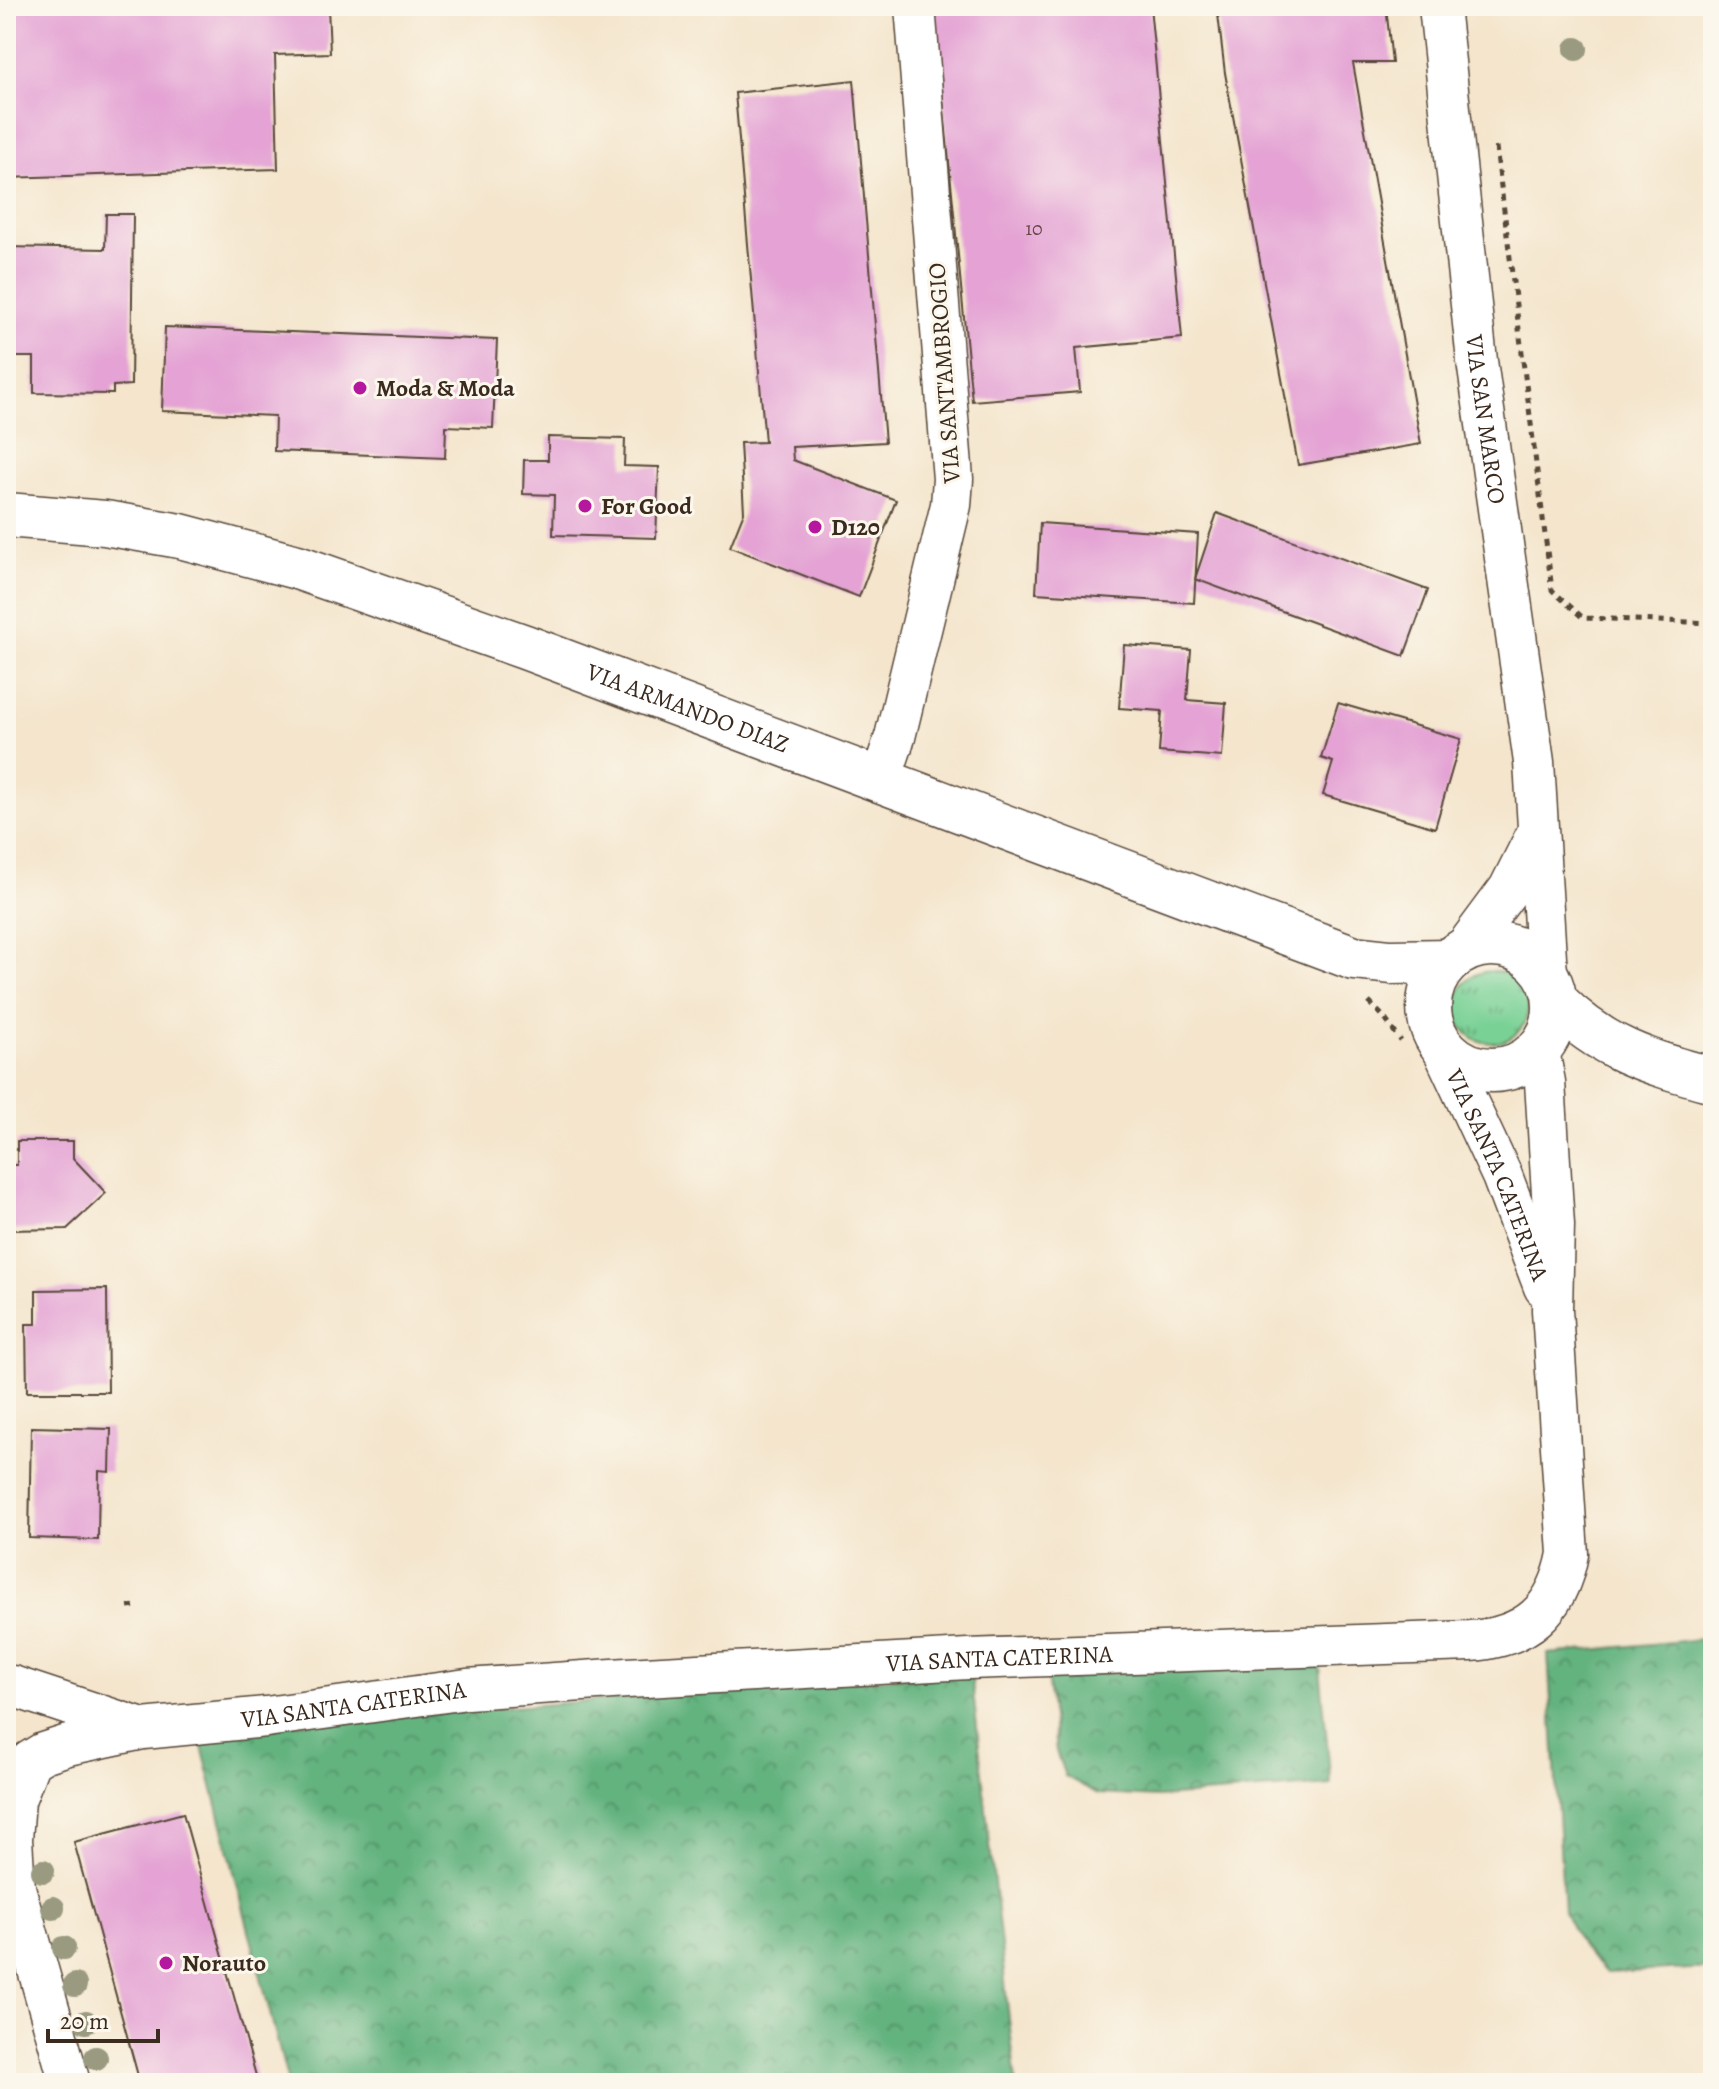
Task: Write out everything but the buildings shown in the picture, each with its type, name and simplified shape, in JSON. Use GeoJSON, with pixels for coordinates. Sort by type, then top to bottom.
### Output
{"type":"FeatureCollection","features":[{"type":"Feature","properties":{"kind":"street","name":"VIA SANT'AMBROGIO"},"geometry":{"type":"LineString","coordinates":[[881,779],[895,737],[951,505],[953,479],[915,6]]}},
{"type":"Feature","properties":{"kind":"street","name":"VIA SAN MARCO"},"geometry":{"type":"LineString","coordinates":[[1439,6],[1477,361],[1534,762],[1551,988]]}},
{"type":"Feature","properties":{"kind":"street","name":"VIA ARMANDO DIAZ"},"geometry":{"type":"LineString","coordinates":[[6,515],[105,523],[180,536],[297,567],[525,647],[881,779],[1358,977],[1425,1037],[1467,1065],[1501,1070],[1517,1065],[1539,1051],[1640,1059],[1713,1080]]}},
{"type":"Feature","properties":{"kind":"street","name":"VIA SAN MARCO"},"geometry":{"type":"LineString","coordinates":[[1456,956],[1509,889],[1538,831]]}},
{"type":"Feature","properties":{"kind":"street","name":"VIA ARMANDO DIAZ"},"geometry":{"type":"LineString","coordinates":[[1358,977],[1391,962],[1456,956],[1481,944],[1500,944],[1518,949],[1535,960],[1578,1024],[1640,1059]]}},
{"type":"Feature","properties":{"kind":"street"},"geometry":{"type":"LineString","coordinates":[[1425,1037],[1431,992],[1437,975],[1456,956]]}},
{"type":"Feature","properties":{"kind":"street"},"geometry":{"type":"LineString","coordinates":[[1539,1051],[1552,1027],[1551,988]]}},
{"type":"Feature","properties":{"kind":"street","name":"VIA SANTA CATERINA"},"geometry":{"type":"LineString","coordinates":[[1425,1037],[1502,1176],[1552,1310]]}},
{"type":"Feature","properties":{"kind":"street","name":"VIA SANTA CATERINA"},"geometry":{"type":"LineString","coordinates":[[18,1770],[43,1753],[143,1729],[266,1717],[467,1689],[968,1659],[1470,1641],[1501,1637],[1525,1626],[1553,1599],[1563,1578],[1568,1554],[1552,1310],[1554,1225],[1545,1082],[1539,1051]]}},
{"type":"Feature","properties":{"kind":"street","name":"VIA SANTA CATERINA"},"geometry":{"type":"LineString","coordinates":[[9,1685],[143,1729]]}},
{"type":"Feature","properties":{"kind":"street","name":"VIA SANTA CATERINA"},"geometry":{"type":"LineString","coordinates":[[9,1685],[26,1697],[35,1711],[39,1728],[37,1745],[18,1770]]}},
{"type":"Feature","properties":{"kind":"street"},"geometry":{"type":"LineString","coordinates":[[18,1770],[20,1783],[13,1810],[10,1877],[70,2083]]}},
{"type":"Feature","properties":{"kind":"path"},"geometry":{"type":"LineString","coordinates":[[1494,132],[1552,590],[1583,618],[1713,623]]}},
{"type":"Feature","properties":{"kind":"path"},"geometry":{"type":"LineString","coordinates":[[1358,977],[1383,1016],[1425,1037]]}},
{"type":"Feature","properties":{"kind":"path"},"geometry":{"type":"LineString","coordinates":[[128,1607],[137,1606]]}},
{"type":"Feature","properties":{"kind":"green space"},"geometry":{"type":"Polygon","coordinates":[[[1492,971],[1512,977],[1522,987],[1528,1007],[1522,1027],[1512,1037],[1492,1043],[1472,1037],[1462,1027],[1456,1007],[1462,987],[1472,977],[1492,971]]]}},
{"type":"Feature","properties":{"kind":"green space"},"geometry":{"type":"Polygon","coordinates":[[[1713,1638],[1713,1968],[1606,1973],[1581,1946],[1564,1912],[1548,1654],[1713,1638]]]}},
{"type":"Feature","properties":{"kind":"green space"},"geometry":{"type":"Polygon","coordinates":[[[1320,1667],[1331,1785],[1158,1797],[1098,1794],[1065,1776],[1056,1751],[1047,1675],[1320,1667]]]}},
{"type":"Feature","properties":{"kind":"green space"},"geometry":{"type":"Polygon","coordinates":[[[971,1672],[1016,2083],[288,2083],[198,1731],[971,1672]]]}},
{"type":"Feature","properties":{"kind":"place","name":"Moda & Moda"},"geometry":{"type":"Point","coordinates":[360,388]}},
{"type":"Feature","properties":{"kind":"place","name":"For Good"},"geometry":{"type":"Point","coordinates":[585,506]}},
{"type":"Feature","properties":{"kind":"place","name":"D120"},"geometry":{"type":"Point","coordinates":[815,527]}},
{"type":"Feature","properties":{"kind":"place","name":"Norauto"},"geometry":{"type":"Point","coordinates":[166,1963]}}]}
